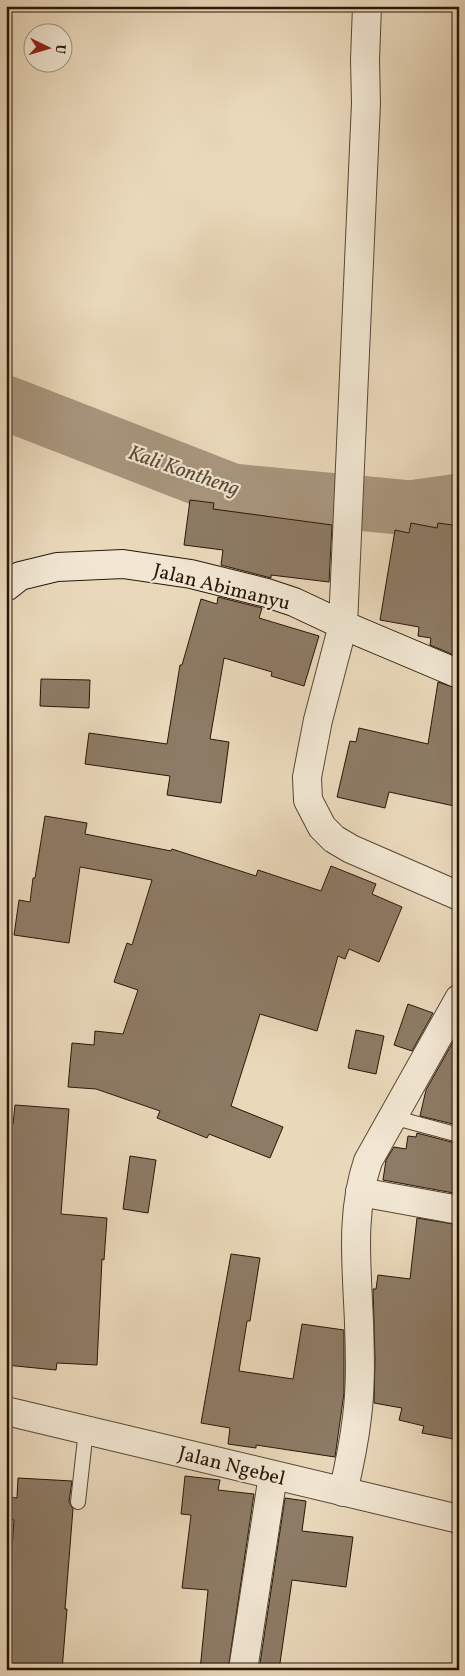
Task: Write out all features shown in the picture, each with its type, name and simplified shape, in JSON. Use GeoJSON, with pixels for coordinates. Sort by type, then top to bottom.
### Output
{"type":"FeatureCollection","features":[{"type":"Feature","properties":{"kind":"street"},"geometry":{"type":"LineString","coordinates":[[367,6],[366,104],[343,625],[318,720],[307,778],[308,800],[322,827],[334,839],[351,849],[459,896]]}},
{"type":"Feature","properties":{"kind":"street","name":"Jalan Abimanyu"},"geometry":{"type":"LineString","coordinates":[[6,587],[20,576],[57,567],[123,564],[191,574],[267,593],[294,602],[459,674]]}},
{"type":"Feature","properties":{"kind":"street"},"geometry":{"type":"LineString","coordinates":[[343,1492],[353,1446],[359,1385],[359,1323],[355,1244],[362,1177],[368,1161],[459,999]]}},
{"type":"Feature","properties":{"kind":"street"},"geometry":{"type":"LineString","coordinates":[[360,1192],[459,1210]]}},
{"type":"Feature","properties":{"kind":"street","name":"Jalan Ngebel"},"geometry":{"type":"LineString","coordinates":[[6,1411],[459,1519]]}},
{"type":"Feature","properties":{"kind":"street"},"geometry":{"type":"LineString","coordinates":[[243,1670],[273,1475]]}},
{"type":"Feature","properties":{"kind":"lane"},"geometry":{"type":"LineString","coordinates":[[392,1117],[459,1135]]}},
{"type":"Feature","properties":{"kind":"lane"},"geometry":{"type":"LineString","coordinates":[[78,1502],[86,1430]]}},
{"type":"Feature","properties":{"kind":"building"},"geometry":{"type":"Polygon","coordinates":[[[190,500],[214,503],[213,509],[332,525],[329,582],[271,575],[271,578],[221,565],[223,550],[184,545],[190,500]]]}},
{"type":"Feature","properties":{"kind":"building"},"geometry":{"type":"Polygon","coordinates":[[[411,523],[437,528],[438,523],[459,526],[459,657],[430,645],[431,638],[418,636],[419,627],[380,620],[395,530],[409,533],[411,523]]]}},
{"type":"Feature","properties":{"kind":"building"},"geometry":{"type":"Polygon","coordinates":[[[218,597],[262,608],[259,618],[319,636],[304,686],[271,676],[272,672],[224,658],[210,739],[229,742],[221,803],[167,795],[170,776],[85,764],[89,733],[167,744],[180,665],[182,665],[201,599],[217,604],[218,597]]]}},
{"type":"Feature","properties":{"kind":"building"},"geometry":{"type":"Polygon","coordinates":[[[41,679],[90,680],[89,708],[40,706],[41,679]]]}},
{"type":"Feature","properties":{"kind":"building"},"geometry":{"type":"Polygon","coordinates":[[[438,682],[459,689],[459,807],[389,792],[385,808],[337,797],[350,741],[356,742],[359,728],[428,744],[438,682]]]}},
{"type":"Feature","properties":{"kind":"building"},"geometry":{"type":"Polygon","coordinates":[[[45,816],[87,823],[85,834],[171,851],[172,849],[256,876],[258,870],[321,891],[331,866],[376,884],[372,894],[402,907],[379,962],[349,949],[345,959],[338,956],[317,1031],[260,1014],[231,1106],[283,1127],[270,1158],[209,1134],[207,1138],[157,1118],[160,1111],[96,1089],[68,1087],[72,1043],[94,1045],[95,1031],[123,1034],[138,990],[114,982],[127,943],[132,945],[152,880],[80,867],[69,943],[14,935],[19,900],[30,902],[45,816]]]}},
{"type":"Feature","properties":{"kind":"building"},"geometry":{"type":"Polygon","coordinates":[[[408,1004],[433,1013],[412,1051],[394,1045],[408,1004]]]}},
{"type":"Feature","properties":{"kind":"building"},"geometry":{"type":"Polygon","coordinates":[[[356,1030],[384,1036],[376,1074],[348,1068],[356,1030]]]}},
{"type":"Feature","properties":{"kind":"building"},"geometry":{"type":"Polygon","coordinates":[[[459,1031],[459,1099],[453,1124],[420,1116],[426,1090],[459,1031]]]}},
{"type":"Feature","properties":{"kind":"building"},"geometry":{"type":"Polygon","coordinates":[[[15,1105],[69,1109],[61,1214],[107,1218],[104,1260],[102,1259],[97,1365],[57,1363],[56,1370],[6,1365],[6,1123],[13,1124],[15,1105]]]}},
{"type":"Feature","properties":{"kind":"building"},"geometry":{"type":"Polygon","coordinates":[[[417,1133],[459,1144],[459,1194],[383,1180],[386,1160],[394,1147],[406,1149],[408,1136],[416,1137],[417,1133]]]}},
{"type":"Feature","properties":{"kind":"building"},"geometry":{"type":"Polygon","coordinates":[[[130,1156],[156,1160],[148,1213],[123,1209],[130,1156]]]}},
{"type":"Feature","properties":{"kind":"building"},"geometry":{"type":"Polygon","coordinates":[[[417,1218],[459,1225],[459,1301],[456,1325],[459,1325],[459,1440],[422,1433],[424,1426],[399,1420],[402,1408],[374,1403],[373,1289],[376,1289],[378,1275],[410,1279],[417,1218]]]}},
{"type":"Feature","properties":{"kind":"building"},"geometry":{"type":"Polygon","coordinates":[[[231,1254],[260,1258],[250,1321],[247,1321],[239,1371],[293,1379],[302,1324],[344,1330],[344,1393],[335,1457],[256,1445],[256,1448],[228,1444],[230,1428],[201,1423],[231,1254]]]}},
{"type":"Feature","properties":{"kind":"building"},"geometry":{"type":"Polygon","coordinates":[[[185,1476],[220,1480],[218,1490],[254,1494],[228,1670],[200,1670],[208,1590],[182,1588],[191,1515],[181,1514],[185,1476]]]}},
{"type":"Feature","properties":{"kind":"building"},"geometry":{"type":"Polygon","coordinates":[[[18,1478],[72,1481],[69,1502],[73,1509],[62,1670],[6,1665],[6,1632],[14,1520],[6,1519],[6,1497],[17,1498],[18,1478]]]}},
{"type":"Feature","properties":{"kind":"building"},"geometry":{"type":"Polygon","coordinates":[[[285,1498],[306,1501],[302,1531],[353,1537],[346,1587],[292,1580],[279,1670],[259,1670],[285,1498]]]}},
{"type":"Feature","properties":{"kind":"waterway","name":"Kali Kontheng"},"geometry":{"type":"LineString","coordinates":[[6,403],[232,491],[410,508],[459,501]]}}]}
